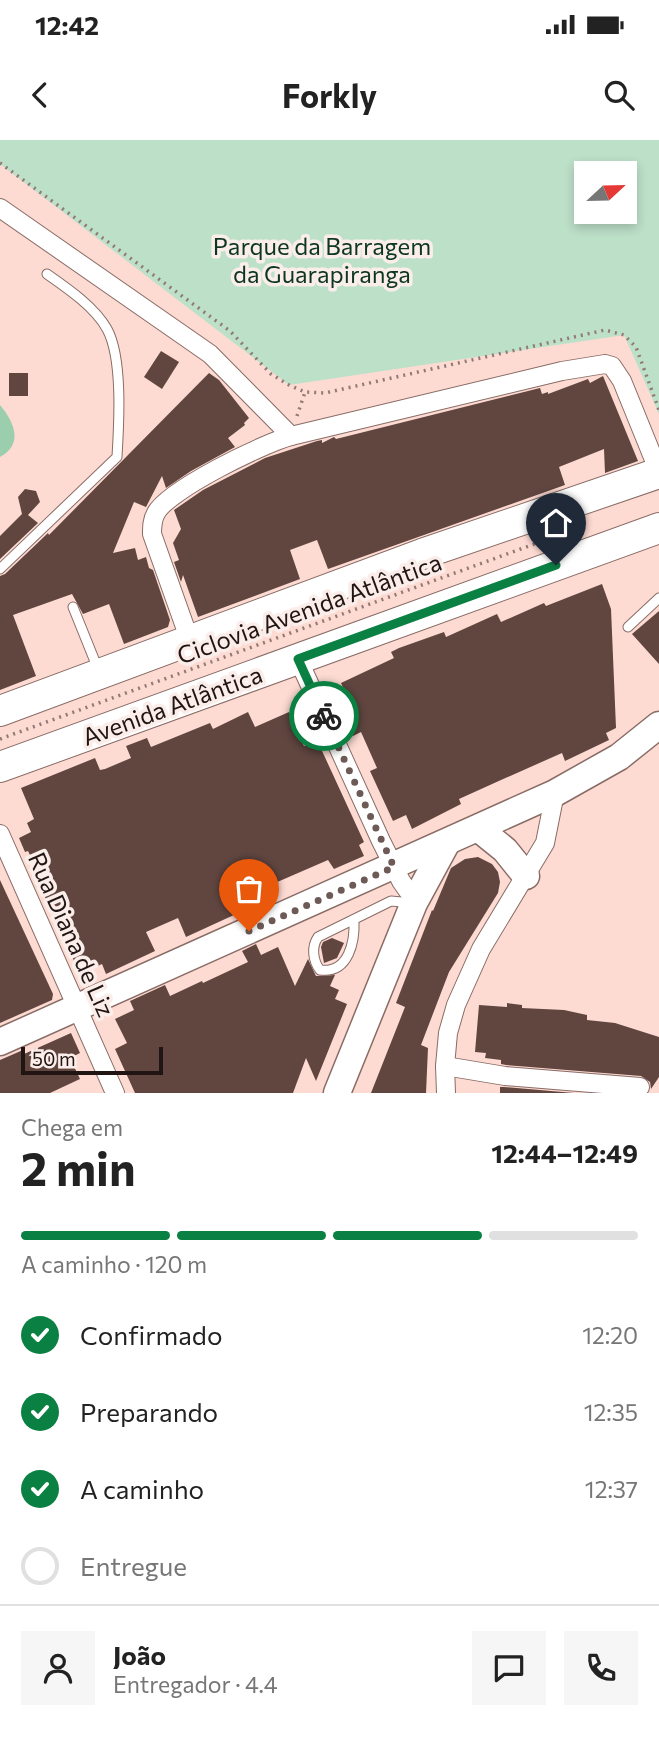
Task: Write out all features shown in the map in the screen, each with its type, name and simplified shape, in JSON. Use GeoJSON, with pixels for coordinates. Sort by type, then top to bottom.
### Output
{"type":"FeatureCollection","features":[{"type":"Feature","properties":{"kind":"main road"},"geometry":{"type":"LineString","coordinates":[[0,711],[422,554],[659,472]]}},
{"type":"Feature","properties":{"kind":"main road","name":"Avenida Atlântica"},"geometry":{"type":"LineString","coordinates":[[0,767],[659,528]]}},
{"type":"Feature","properties":{"kind":"street"},"geometry":{"type":"LineString","coordinates":[[0,208],[210,354],[291,436]]}},
{"type":"Feature","properties":{"kind":"street"},"geometry":{"type":"LineString","coordinates":[[190,641],[152,534],[156,512],[181,490],[237,460],[291,436],[562,371],[605,364],[612,366],[622,382],[659,472]]}},
{"type":"Feature","properties":{"kind":"street"},"geometry":{"type":"LineString","coordinates":[[298,659],[394,867],[414,902]]}},
{"type":"Feature","properties":{"kind":"street"},"geometry":{"type":"LineString","coordinates":[[0,1042],[555,793],[619,757],[659,725]]}},
{"type":"Feature","properties":{"kind":"street"},"geometry":{"type":"LineString","coordinates":[[446,1093],[448,1033],[468,974],[545,843],[555,793]]}},
{"type":"Feature","properties":{"kind":"street"},"geometry":{"type":"LineString","coordinates":[[479,829],[505,850],[526,876]]}},
{"type":"Feature","properties":{"kind":"street","name":"Rua Diana de Liz"},"geometry":{"type":"LineString","coordinates":[[0,834],[115,1093]]}},
{"type":"Feature","properties":{"kind":"street"},"geometry":{"type":"LineString","coordinates":[[337,1093],[414,902],[446,844]]}},
{"type":"Feature","properties":{"kind":"street"},"geometry":{"type":"LineString","coordinates":[[445,1066],[505,1076],[640,1087]]}},
{"type":"Feature","properties":{"kind":"lane"},"geometry":{"type":"LineString","coordinates":[[0,569],[117,457],[120,417],[115,354],[107,328],[79,297],[47,274]]}},
{"type":"Feature","properties":{"kind":"lane"},"geometry":{"type":"LineString","coordinates":[[628,627],[659,598]]}},
{"type":"Feature","properties":{"kind":"lane"},"geometry":{"type":"LineString","coordinates":[[73,607],[100,674]]}},
{"type":"Feature","properties":{"kind":"lane"},"geometry":{"type":"LineString","coordinates":[[354,920],[354,937],[346,959],[334,969],[320,970],[314,959],[315,941],[318,937],[391,901],[414,902]]}},
{"type":"Feature","properties":{"kind":"path"},"geometry":{"type":"LineString","coordinates":[[0,163],[230,331],[271,374],[289,386],[305,392],[325,393],[605,330],[624,335],[636,347],[659,410]]}},
{"type":"Feature","properties":{"kind":"path","name":"Ciclovia Avenida Atlântica"},"geometry":{"type":"LineString","coordinates":[[0,739],[578,528]]}},
{"type":"Feature","properties":{"kind":"green space","name":"Parque da Barragem da Guarapiranga"},"geometry":{"type":"Polygon","coordinates":[[[0,140],[659,140],[659,414],[624,335],[289,385],[0,164],[0,140]]]}},
{"type":"Feature","properties":{"kind":"shaded area"},"geometry":{"type":"Polygon","coordinates":[[[0,405],[12,425],[14,439],[12,446],[0,457],[0,405]]]}},
{"type":"Feature","properties":{"kind":"building"},"geometry":{"type":"Polygon","coordinates":[[[161,351],[179,362],[162,389],[144,377],[161,351]]]}},
{"type":"Feature","properties":{"kind":"building"},"geometry":{"type":"Polygon","coordinates":[[[9,373],[28,373],[28,396],[9,396],[9,373]]]}},
{"type":"Feature","properties":{"kind":"building"},"geometry":{"type":"Polygon","coordinates":[[[209,373],[219,380],[249,418],[245,425],[228,438],[235,447],[166,488],[162,476],[146,507],[134,502],[113,553],[135,548],[138,560],[146,557],[170,620],[168,627],[124,644],[109,604],[83,614],[72,594],[13,615],[36,676],[0,690],[0,576],[48,533],[49,535],[209,373]]]}},
{"type":"Feature","properties":{"kind":"building"},"geometry":{"type":"Polygon","coordinates":[[[603,376],[638,461],[605,473],[604,449],[559,467],[565,485],[328,569],[317,540],[290,550],[300,579],[198,617],[183,575],[181,582],[174,562],[179,560],[173,543],[181,529],[174,510],[203,490],[265,458],[317,441],[322,440],[322,443],[334,437],[336,439],[540,388],[542,394],[548,394],[588,379],[590,383],[603,376]]]}},
{"type":"Feature","properties":{"kind":"building"},"geometry":{"type":"Polygon","coordinates":[[[25,489],[36,491],[40,502],[28,515],[38,523],[0,559],[0,536],[22,514],[18,497],[25,489]]]}},
{"type":"Feature","properties":{"kind":"building"},"geometry":{"type":"Polygon","coordinates":[[[602,584],[611,609],[616,728],[606,733],[609,740],[565,761],[562,753],[501,780],[459,799],[461,804],[412,829],[406,815],[393,821],[370,771],[377,768],[361,732],[353,736],[340,710],[351,705],[341,683],[394,658],[391,652],[399,648],[444,632],[446,637],[497,614],[501,622],[544,603],[546,606],[602,584]]]}},
{"type":"Feature","properties":{"kind":"building"},"geometry":{"type":"Polygon","coordinates":[[[659,611],[659,664],[632,634],[659,611]]]}},
{"type":"Feature","properties":{"kind":"building"},"geometry":{"type":"Polygon","coordinates":[[[248,712],[255,727],[289,712],[304,746],[317,740],[364,842],[359,845],[364,856],[334,869],[328,860],[275,883],[243,898],[247,909],[186,937],[178,918],[146,932],[155,951],[106,974],[102,964],[80,974],[44,895],[54,890],[37,854],[31,857],[28,851],[25,852],[19,838],[31,832],[27,823],[34,819],[21,788],[95,758],[100,770],[105,769],[131,758],[126,746],[147,738],[151,747],[210,723],[213,729],[248,712]]]}},
{"type":"Feature","properties":{"kind":"building"},"geometry":{"type":"Polygon","coordinates":[[[478,857],[492,864],[498,872],[498,893],[449,972],[421,1045],[428,1048],[426,1093],[371,1093],[405,1007],[396,1003],[451,868],[465,859],[478,857]]]}},
{"type":"Feature","properties":{"kind":"building"},"geometry":{"type":"Polygon","coordinates":[[[0,880],[53,994],[52,1000],[0,1023],[0,880]]]}},
{"type":"Feature","properties":{"kind":"building"},"geometry":{"type":"Polygon","coordinates":[[[332,938],[344,943],[337,958],[324,963],[321,947],[323,942],[332,938]]]}},
{"type":"Feature","properties":{"kind":"building"},"geometry":{"type":"Polygon","coordinates":[[[256,944],[261,955],[278,947],[295,986],[308,959],[316,976],[335,975],[330,986],[339,990],[335,999],[347,1004],[316,1081],[306,1058],[293,1093],[135,1093],[115,1049],[127,1043],[115,1019],[134,1010],[130,1001],[165,985],[170,996],[248,962],[242,951],[256,944]]]}},
{"type":"Feature","properties":{"kind":"building"},"geometry":{"type":"Polygon","coordinates":[[[507,1003],[522,1005],[522,1008],[564,1010],[587,1015],[587,1020],[615,1023],[659,1037],[659,1077],[651,1089],[650,1082],[641,1076],[506,1065],[501,1064],[501,1060],[485,1058],[486,1053],[475,1052],[479,1005],[507,1007],[507,1003]]]}},
{"type":"Feature","properties":{"kind":"building"},"geometry":{"type":"Polygon","coordinates":[[[71,1033],[80,1053],[70,1058],[80,1079],[50,1093],[0,1093],[0,1060],[23,1050],[24,1054],[71,1033]]]}},
{"type":"Feature","properties":{"kind":"building"},"geometry":{"type":"Polygon","coordinates":[[[500,1087],[504,1087],[574,1093],[500,1093],[500,1087]]]}},
{"type":"Feature","properties":{"kind":"way so far"},"geometry":{"type":"LineString","coordinates":[[249,931],[394,867],[324,716]]}},
{"type":"Feature","properties":{"kind":"route"},"geometry":{"type":"LineString","coordinates":[[324,716],[298,659],[556,565]]}}]}
